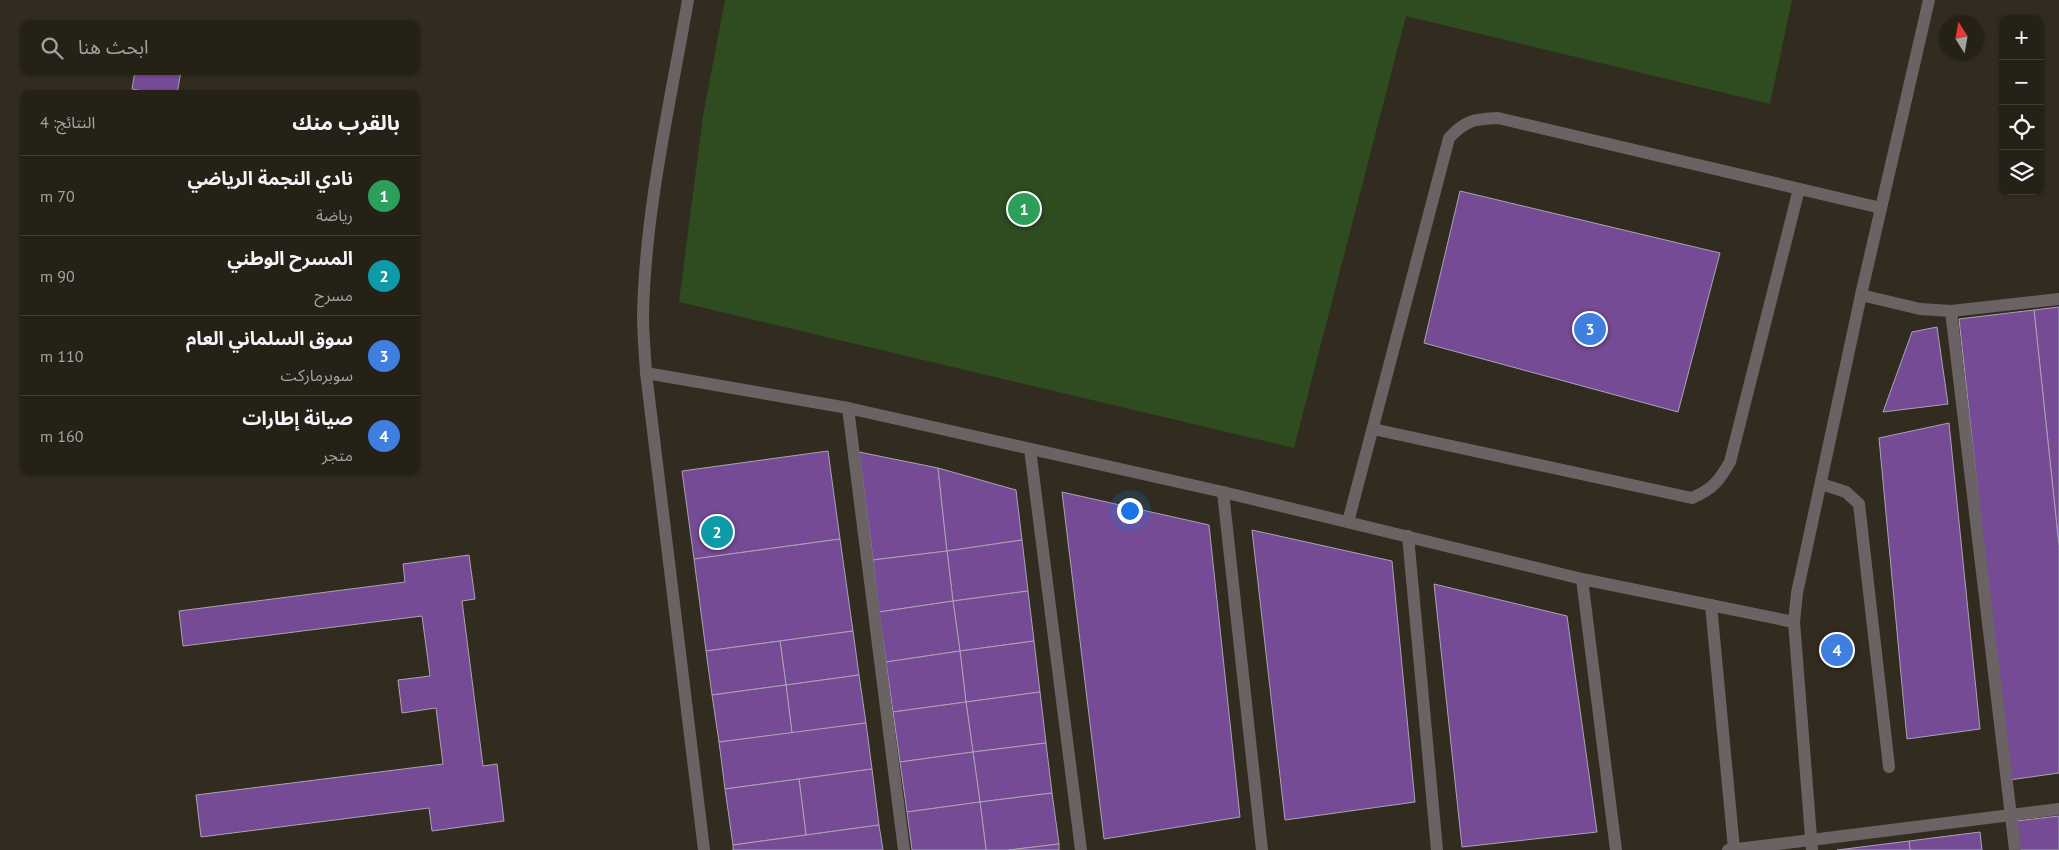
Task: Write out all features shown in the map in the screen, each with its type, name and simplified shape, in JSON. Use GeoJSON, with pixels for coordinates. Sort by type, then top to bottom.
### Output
{"type":"FeatureCollection","features":[{"type":"Feature","properties":{"kind":"street"},"geometry":{"type":"LineString","coordinates":[[688,0],[660,161],[648,246],[643,317],[646,373],[704,850]]}},
{"type":"Feature","properties":{"kind":"street"},"geometry":{"type":"LineString","coordinates":[[1811,845],[1794,622],[1797,593],[1861,295],[1929,0]]}},
{"type":"Feature","properties":{"kind":"street"},"geometry":{"type":"LineString","coordinates":[[1348,522],[1448,138],[1462,124],[1478,118],[1498,118],[1881,208]]}},
{"type":"Feature","properties":{"kind":"street"},"geometry":{"type":"LineString","coordinates":[[1373,429],[1692,498],[1709,491],[1721,478],[1730,462],[1799,188]]}},
{"type":"Feature","properties":{"kind":"street"},"geometry":{"type":"LineString","coordinates":[[1861,295],[1920,309],[1951,311],[2059,299]]}},
{"type":"Feature","properties":{"kind":"street"},"geometry":{"type":"LineString","coordinates":[[1951,311],[2016,850]]}},
{"type":"Feature","properties":{"kind":"street"},"geometry":{"type":"LineString","coordinates":[[646,373],[848,408],[1223,492],[1582,579],[1794,622]]}},
{"type":"Feature","properties":{"kind":"street"},"geometry":{"type":"LineString","coordinates":[[848,408],[904,850]]}},
{"type":"Feature","properties":{"kind":"street"},"geometry":{"type":"LineString","coordinates":[[1030,449],[1081,850]]}},
{"type":"Feature","properties":{"kind":"street"},"geometry":{"type":"LineString","coordinates":[[1821,484],[1846,492],[1859,504],[1889,767]]}},
{"type":"Feature","properties":{"kind":"street"},"geometry":{"type":"LineString","coordinates":[[1223,492],[1262,850]]}},
{"type":"Feature","properties":{"kind":"street"},"geometry":{"type":"LineString","coordinates":[[1408,536],[1437,850]]}},
{"type":"Feature","properties":{"kind":"street"},"geometry":{"type":"LineString","coordinates":[[1582,579],[1616,850]]}},
{"type":"Feature","properties":{"kind":"street"},"geometry":{"type":"LineString","coordinates":[[1711,605],[1731,850],[1811,845],[2059,809]]}},
{"type":"Feature","properties":{"kind":"green space"},"geometry":{"type":"Polygon","coordinates":[[[725,0],[1792,0],[1770,104],[1406,16],[1294,448],[679,302],[703,116],[725,0]]]}},
{"type":"Feature","properties":{"kind":"building"},"geometry":{"type":"Polygon","coordinates":[[[134,75],[180,75],[178,90],[132,89],[134,75]]]}},
{"type":"Feature","properties":{"kind":"building"},"geometry":{"type":"Polygon","coordinates":[[[1460,191],[1720,253],[1678,412],[1424,343],[1460,191]]]}},
{"type":"Feature","properties":{"kind":"building"},"geometry":{"type":"Polygon","coordinates":[[[2059,307],[2059,546],[2034,310],[2059,307]]]}},
{"type":"Feature","properties":{"kind":"building"},"geometry":{"type":"Polygon","coordinates":[[[2034,310],[2059,546],[2059,773],[2009,780],[1959,319],[2034,310]]]}},
{"type":"Feature","properties":{"kind":"building"},"geometry":{"type":"Polygon","coordinates":[[[1937,327],[1948,404],[1883,412],[1912,332],[1937,327]]]}},
{"type":"Feature","properties":{"kind":"building"},"geometry":{"type":"Polygon","coordinates":[[[1949,423],[1980,729],[1907,739],[1879,438],[1949,423]]]}},
{"type":"Feature","properties":{"kind":"building"},"geometry":{"type":"Polygon","coordinates":[[[828,451],[840,539],[694,559],[682,471],[828,451]]]}},
{"type":"Feature","properties":{"kind":"building"},"geometry":{"type":"Polygon","coordinates":[[[859,452],[938,468],[947,551],[873,560],[859,452]]]}},
{"type":"Feature","properties":{"kind":"building"},"geometry":{"type":"Polygon","coordinates":[[[938,468],[1016,490],[1022,540],[947,551],[938,468]]]}},
{"type":"Feature","properties":{"kind":"building"},"geometry":{"type":"Polygon","coordinates":[[[1062,492],[1209,525],[1240,817],[1104,839],[1062,492]]]}},
{"type":"Feature","properties":{"kind":"building"},"geometry":{"type":"Polygon","coordinates":[[[1252,530],[1392,561],[1415,802],[1285,820],[1252,530]]]}},
{"type":"Feature","properties":{"kind":"building"},"geometry":{"type":"Polygon","coordinates":[[[840,539],[853,631],[706,651],[694,559],[840,539]]]}},
{"type":"Feature","properties":{"kind":"building"},"geometry":{"type":"Polygon","coordinates":[[[1022,540],[1028,591],[953,601],[947,551],[1022,540]]]}},
{"type":"Feature","properties":{"kind":"building"},"geometry":{"type":"Polygon","coordinates":[[[947,551],[953,601],[879,612],[873,560],[947,551]]]}},
{"type":"Feature","properties":{"kind":"building"},"geometry":{"type":"Polygon","coordinates":[[[469,555],[475,599],[462,601],[483,766],[497,764],[504,821],[432,831],[429,808],[201,837],[196,795],[443,764],[436,708],[402,713],[398,680],[430,676],[422,616],[183,646],[179,611],[405,582],[403,564],[469,555]]]}},
{"type":"Feature","properties":{"kind":"building"},"geometry":{"type":"Polygon","coordinates":[[[1434,584],[1567,616],[1597,832],[1462,847],[1434,584]]]}},
{"type":"Feature","properties":{"kind":"building"},"geometry":{"type":"Polygon","coordinates":[[[1028,591],[1034,641],[960,651],[953,601],[1028,591]]]}},
{"type":"Feature","properties":{"kind":"building"},"geometry":{"type":"Polygon","coordinates":[[[953,601],[960,651],[886,662],[879,612],[953,601]]]}},
{"type":"Feature","properties":{"kind":"building"},"geometry":{"type":"Polygon","coordinates":[[[853,631],[859,675],[786,685],[780,641],[853,631]]]}},
{"type":"Feature","properties":{"kind":"building"},"geometry":{"type":"Polygon","coordinates":[[[780,641],[786,685],[712,695],[706,651],[780,641]]]}},
{"type":"Feature","properties":{"kind":"building"},"geometry":{"type":"Polygon","coordinates":[[[1034,641],[1040,692],[966,702],[960,651],[1034,641]]]}},
{"type":"Feature","properties":{"kind":"building"},"geometry":{"type":"Polygon","coordinates":[[[960,651],[966,702],[893,712],[886,662],[960,651]]]}},
{"type":"Feature","properties":{"kind":"building"},"geometry":{"type":"Polygon","coordinates":[[[859,675],[866,723],[792,733],[786,685],[859,675]]]}},
{"type":"Feature","properties":{"kind":"building"},"geometry":{"type":"Polygon","coordinates":[[[786,685],[792,733],[719,742],[712,695],[786,685]]]}},
{"type":"Feature","properties":{"kind":"building"},"geometry":{"type":"Polygon","coordinates":[[[1040,692],[1046,743],[973,752],[966,702],[1040,692]]]}},
{"type":"Feature","properties":{"kind":"building"},"geometry":{"type":"Polygon","coordinates":[[[966,702],[973,752],[900,762],[893,712],[966,702]]]}},
{"type":"Feature","properties":{"kind":"building"},"geometry":{"type":"Polygon","coordinates":[[[866,723],[872,769],[725,789],[719,742],[866,723]]]}},
{"type":"Feature","properties":{"kind":"building"},"geometry":{"type":"Polygon","coordinates":[[[1046,743],[1052,793],[980,802],[973,752],[1046,743]]]}},
{"type":"Feature","properties":{"kind":"building"},"geometry":{"type":"Polygon","coordinates":[[[973,752],[980,802],[907,812],[900,762],[973,752]]]}},
{"type":"Feature","properties":{"kind":"building"},"geometry":{"type":"Polygon","coordinates":[[[872,769],[879,825],[806,835],[799,779],[872,769]]]}},
{"type":"Feature","properties":{"kind":"building"},"geometry":{"type":"Polygon","coordinates":[[[799,779],[806,835],[733,845],[725,789],[799,779]]]}},
{"type":"Feature","properties":{"kind":"building"},"geometry":{"type":"Polygon","coordinates":[[[1052,793],[1059,844],[1009,850],[986,850],[980,802],[1052,793]]]}},
{"type":"Feature","properties":{"kind":"building"},"geometry":{"type":"Polygon","coordinates":[[[980,802],[986,850],[912,850],[907,812],[980,802]]]}},
{"type":"Feature","properties":{"kind":"building"},"geometry":{"type":"Polygon","coordinates":[[[2059,816],[2059,850],[2019,850],[2016,821],[2059,816]]]}},
{"type":"Feature","properties":{"kind":"building"},"geometry":{"type":"Polygon","coordinates":[[[879,825],[883,850],[733,850],[733,845],[879,825]]]}},
{"type":"Feature","properties":{"kind":"building"},"geometry":{"type":"Polygon","coordinates":[[[1980,832],[1982,850],[1910,850],[1909,841],[1980,832]]]}},
{"type":"Feature","properties":{"kind":"building"},"geometry":{"type":"Polygon","coordinates":[[[1909,841],[1910,850],[1837,850],[1909,841]]]}},
{"type":"Feature","properties":{"kind":"building"},"geometry":{"type":"Polygon","coordinates":[[[1059,844],[1059,850],[1009,850],[1059,844]]]}},
{"type":"Feature","properties":{"kind":"place","name":"نادي النجمة الرياضي"},"geometry":{"type":"Point","coordinates":[1024,209]}},
{"type":"Feature","properties":{"kind":"place","name":"سوق السلماني العام"},"geometry":{"type":"Point","coordinates":[1590,329]}},
{"type":"Feature","properties":{"kind":"place","name":"المسرح الوطني"},"geometry":{"type":"Point","coordinates":[717,532]}},
{"type":"Feature","properties":{"kind":"place","name":"صيانة إطارات"},"geometry":{"type":"Point","coordinates":[1837,650]}}]}
